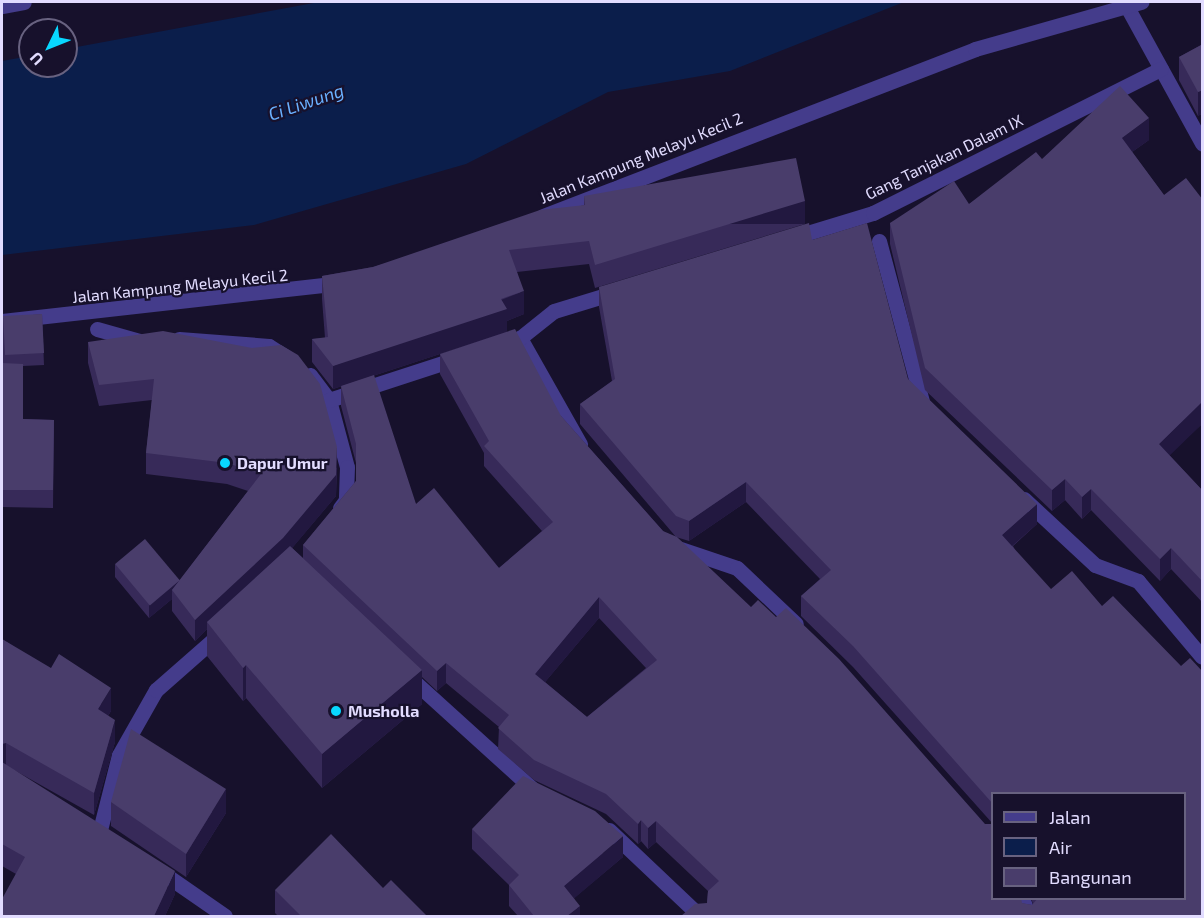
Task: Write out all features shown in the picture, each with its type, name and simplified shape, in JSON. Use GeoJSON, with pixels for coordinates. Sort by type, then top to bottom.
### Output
{"type":"FeatureCollection","features":[{"type":"Feature","properties":{"kind":"street"},"geometry":{"type":"LineString","coordinates":[[2,6],[24,2]]}},
{"type":"Feature","properties":{"kind":"street"},"geometry":{"type":"LineString","coordinates":[[1134,3],[1161,69],[1203,143]]}},
{"type":"Feature","properties":{"kind":"street","name":"Jalan Kampung Melayu Kecil 2"},"geometry":{"type":"LineString","coordinates":[[530,222],[975,49],[1134,3]]}},
{"type":"Feature","properties":{"kind":"street","name":"Gang Tanjakan Dalam IX"},"geometry":{"type":"LineString","coordinates":[[771,245],[873,213],[1161,69]]}},
{"type":"Feature","properties":{"kind":"street"},"geometry":{"type":"LineString","coordinates":[[879,241],[916,394],[933,414]]}},
{"type":"Feature","properties":{"kind":"street","name":"Jalan Kampung Melayu Kecil 2"},"geometry":{"type":"LineString","coordinates":[[2,321],[320,289],[353,279]]}},
{"type":"Feature","properties":{"kind":"street"},"geometry":{"type":"LineString","coordinates":[[329,400],[520,338],[554,311],[634,286]]}},
{"type":"Feature","properties":{"kind":"street"},"geometry":{"type":"LineString","coordinates":[[97,329],[160,340],[207,338],[269,346],[305,369],[329,400],[347,487],[346,500],[325,525]]}},
{"type":"Feature","properties":{"kind":"street"},"geometry":{"type":"LineString","coordinates":[[520,338],[594,460]]}},
{"type":"Feature","properties":{"kind":"street"},"geometry":{"type":"LineString","coordinates":[[1010,485],[1095,565],[1138,581],[1203,657]]}},
{"type":"Feature","properties":{"kind":"street"},"geometry":{"type":"LineString","coordinates":[[662,537],[670,545],[737,568],[813,640]]}},
{"type":"Feature","properties":{"kind":"street"},"geometry":{"type":"LineString","coordinates":[[81,819],[105,833],[119,755],[156,690],[234,621]]}},
{"type":"Feature","properties":{"kind":"street"},"geometry":{"type":"LineString","coordinates":[[398,666],[524,786],[553,800]]}},
{"type":"Feature","properties":{"kind":"street"},"geometry":{"type":"LineString","coordinates":[[592,818],[700,916]]}},
{"type":"Feature","properties":{"kind":"street"},"geometry":{"type":"LineString","coordinates":[[148,863],[225,916]]}},
{"type":"Feature","properties":{"kind":"street"},"geometry":{"type":"LineString","coordinates":[[1023,900],[1029,916]]}},
{"type":"Feature","properties":{"kind":"water","name":"Ci Liwung"},"geometry":{"type":"Polygon","coordinates":[[[319,2],[904,2],[730,71],[608,92],[466,164],[254,225],[2,255],[2,61],[18,58],[18,78],[78,78],[78,47],[319,2]]]}},
{"type":"Feature","properties":{"kind":"building"},"geometry":{"type":"Polygon","coordinates":[[[1203,44],[1203,90],[1198,92],[1179,57],[1203,44]]]}},
{"type":"Feature","properties":{"kind":"building"},"geometry":{"type":"Polygon","coordinates":[[[1120,86],[1149,118],[1122,138],[1164,195],[1186,178],[1203,200],[1203,401],[1159,444],[1203,491],[1203,582],[1171,548],[1160,559],[1091,489],[1082,497],[1065,479],[1052,490],[925,368],[890,223],[954,181],[969,204],[1036,152],[1042,159],[1120,86]]]}},
{"type":"Feature","properties":{"kind":"building"},"geometry":{"type":"Polygon","coordinates":[[[796,158],[805,201],[595,265],[589,241],[509,250],[524,291],[501,299],[507,309],[333,366],[312,339],[328,337],[322,276],[373,267],[540,210],[585,205],[584,196],[796,158]]]}},
{"type":"Feature","properties":{"kind":"building"},"geometry":{"type":"Polygon","coordinates":[[[809,223],[812,240],[867,223],[908,379],[1037,504],[1002,535],[1051,589],[1072,571],[1102,606],[1113,596],[1181,666],[1190,658],[1203,672],[1203,916],[681,916],[695,904],[707,903],[708,891],[719,881],[656,821],[648,828],[641,820],[638,824],[606,794],[534,760],[498,728],[509,715],[446,663],[437,671],[303,545],[356,481],[356,444],[341,386],[374,375],[416,504],[434,488],[499,568],[553,522],[484,446],[489,441],[440,354],[515,329],[561,416],[663,531],[677,537],[751,607],[758,600],[776,617],[786,608],[839,659],[985,824],[991,824],[991,900],[1021,900],[1022,903],[1032,905],[1036,900],[1186,900],[1186,792],[991,792],[991,802],[853,646],[801,596],[831,570],[746,482],[689,521],[676,516],[580,404],[615,379],[599,287],[809,223]],[[599,597],[535,674],[587,717],[657,660],[599,597]]]}},
{"type":"Feature","properties":{"kind":"building"},"geometry":{"type":"Polygon","coordinates":[[[42,314],[44,353],[5,355],[3,316],[42,314]]]}},
{"type":"Feature","properties":{"kind":"building"},"geometry":{"type":"Polygon","coordinates":[[[163,331],[252,348],[281,345],[298,355],[320,384],[337,447],[336,475],[283,538],[195,620],[172,590],[261,474],[227,463],[146,453],[154,379],[99,385],[88,342],[163,331]]]}},
{"type":"Feature","properties":{"kind":"building"},"geometry":{"type":"Polygon","coordinates":[[[2,363],[23,364],[23,419],[54,420],[53,490],[2,490],[2,363]]]}},
{"type":"Feature","properties":{"kind":"building"},"geometry":{"type":"Polygon","coordinates":[[[145,539],[180,580],[150,605],[115,564],[145,539]]]}},
{"type":"Feature","properties":{"kind":"building"},"geometry":{"type":"Polygon","coordinates":[[[290,546],[422,670],[322,754],[246,665],[243,668],[207,622],[290,546]]]}},
{"type":"Feature","properties":{"kind":"building"},"geometry":{"type":"Polygon","coordinates":[[[2,639],[51,668],[59,654],[111,688],[98,709],[115,720],[94,793],[6,743],[2,744],[2,639]]]}},
{"type":"Feature","properties":{"kind":"building"},"geometry":{"type":"Polygon","coordinates":[[[131,729],[226,789],[186,854],[111,802],[131,729]]]}},
{"type":"Feature","properties":{"kind":"building"},"geometry":{"type":"Polygon","coordinates":[[[2,762],[175,871],[154,916],[2,916],[2,899],[25,857],[2,844],[2,762]]]}},
{"type":"Feature","properties":{"kind":"building"},"geometry":{"type":"Polygon","coordinates":[[[523,776],[595,811],[623,836],[564,886],[580,906],[567,916],[534,916],[509,885],[519,875],[472,829],[523,776]]]}},
{"type":"Feature","properties":{"kind":"building"},"geometry":{"type":"Polygon","coordinates":[[[331,834],[383,888],[391,880],[427,916],[301,916],[275,890],[331,834]]]}},
{"type":"Feature","properties":{"kind":"place","name":"Dapur Umur"},"geometry":{"type":"Point","coordinates":[225,463]}},
{"type":"Feature","properties":{"kind":"place","name":"Musholla"},"geometry":{"type":"Point","coordinates":[336,711]}}]}
